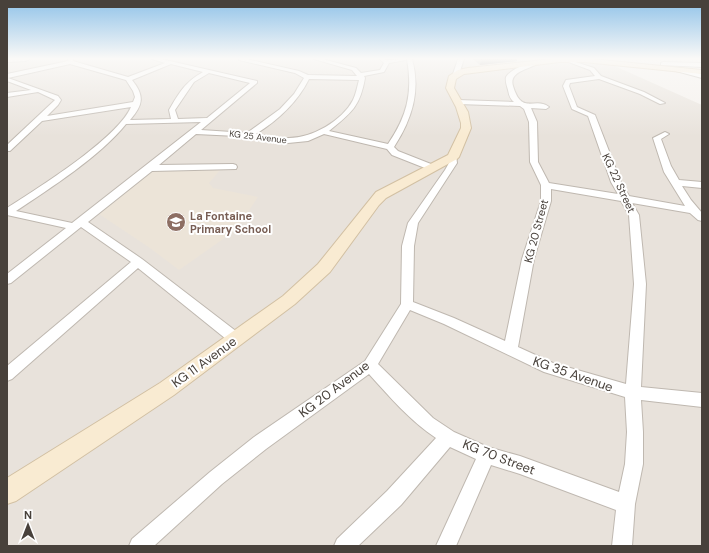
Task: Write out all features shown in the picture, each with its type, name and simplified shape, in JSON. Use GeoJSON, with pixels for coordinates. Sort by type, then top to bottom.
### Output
{"type":"FeatureCollection","features":[{"type":"Feature","properties":{"kind":"main road"},"geometry":{"type":"LineString","coordinates":[[451,85],[450,88],[458,102],[466,123],[466,128],[453,157]]}},
{"type":"Feature","properties":{"kind":"main road","name":"KG 11 Avenue"},"geometry":{"type":"LineString","coordinates":[[7,492],[167,389],[289,300],[319,273],[343,245],[374,202],[387,191],[453,157]]}},
{"type":"Feature","properties":{"kind":"street"},"geometry":{"type":"LineString","coordinates":[[7,149],[58,100],[56,97],[24,85]]}},
{"type":"Feature","properties":{"kind":"street"},"geometry":{"type":"LineString","coordinates":[[9,209],[75,166],[125,122],[134,112],[137,104],[137,93],[132,85]]}},
{"type":"Feature","properties":{"kind":"street"},"geometry":{"type":"LineString","coordinates":[[176,121],[172,114],[172,110],[189,85]]}},
{"type":"Feature","properties":{"kind":"street"},"geometry":{"type":"LineString","coordinates":[[7,280],[195,132],[252,85]]}},
{"type":"Feature","properties":{"kind":"street"},"geometry":{"type":"LineString","coordinates":[[249,135],[281,113],[302,85]]}},
{"type":"Feature","properties":{"kind":"street","name":"KG 25 Avenue"},"geometry":{"type":"LineString","coordinates":[[195,132],[249,135],[278,141],[305,139],[323,132],[337,121],[355,103],[359,96],[360,85]]}},
{"type":"Feature","properties":{"kind":"street"},"geometry":{"type":"LineString","coordinates":[[390,147],[403,128],[412,105],[413,85]]}},
{"type":"Feature","properties":{"kind":"street","name":"KG 20 Street"},"geometry":{"type":"LineString","coordinates":[[509,85],[514,99],[529,110],[534,127],[532,137],[534,162],[546,185],[546,201],[528,259],[510,350]]}},
{"type":"Feature","properties":{"kind":"street","name":"KG 22 Street"},"geometry":{"type":"LineString","coordinates":[[566,85],[574,108],[590,115],[616,182],[634,215],[635,223],[640,284],[633,393],[635,432],[634,464],[626,504],[622,546]]}},
{"type":"Feature","properties":{"kind":"street"},"geometry":{"type":"LineString","coordinates":[[621,85],[649,95],[662,103]]}},
{"type":"Feature","properties":{"kind":"street"},"geometry":{"type":"LineString","coordinates":[[7,95],[39,90]]}},
{"type":"Feature","properties":{"kind":"street"},"geometry":{"type":"LineString","coordinates":[[458,102],[546,107]]}},
{"type":"Feature","properties":{"kind":"street"},"geometry":{"type":"LineString","coordinates":[[40,118],[137,104]]}},
{"type":"Feature","properties":{"kind":"street"},"geometry":{"type":"LineString","coordinates":[[125,122],[209,120]]}},
{"type":"Feature","properties":{"kind":"street"},"geometry":{"type":"LineString","coordinates":[[323,132],[390,147],[395,153],[432,168]]}},
{"type":"Feature","properties":{"kind":"street"},"geometry":{"type":"LineString","coordinates":[[665,134],[657,138],[668,170],[676,183],[680,194],[692,210],[702,218]]}},
{"type":"Feature","properties":{"kind":"street"},"geometry":{"type":"LineString","coordinates":[[407,304],[408,246],[413,223],[449,170],[453,163],[453,157]]}},
{"type":"Feature","properties":{"kind":"street"},"geometry":{"type":"LineString","coordinates":[[149,168],[233,167]]}},
{"type":"Feature","properties":{"kind":"street"},"geometry":{"type":"LineString","coordinates":[[676,183],[702,185]]}},
{"type":"Feature","properties":{"kind":"street"},"geometry":{"type":"LineString","coordinates":[[546,185],[692,210]]}},
{"type":"Feature","properties":{"kind":"street"},"geometry":{"type":"LineString","coordinates":[[9,209],[77,225],[138,262],[236,339]]}},
{"type":"Feature","properties":{"kind":"street"},"geometry":{"type":"LineString","coordinates":[[7,375],[138,262]]}},
{"type":"Feature","properties":{"kind":"street","name":"KG 35 Avenue"},"geometry":{"type":"LineString","coordinates":[[407,304],[449,321],[549,368],[633,393],[702,400]]}},
{"type":"Feature","properties":{"kind":"street","name":"KG 20 Avenue"},"geometry":{"type":"LineString","coordinates":[[139,546],[216,478],[254,447],[370,365],[407,304]]}},
{"type":"Feature","properties":{"kind":"street","name":"KG 70 Street"},"geometry":{"type":"LineString","coordinates":[[370,365],[427,423],[448,436],[486,455],[520,465],[626,504]]}},
{"type":"Feature","properties":{"kind":"street"},"geometry":{"type":"LineString","coordinates":[[344,546],[394,498],[448,436]]}},
{"type":"Feature","properties":{"kind":"street"},"geometry":{"type":"LineString","coordinates":[[446,546],[486,455]]}},
{"type":"Feature","properties":{"kind":"shaded area"},"geometry":{"type":"Polygon","coordinates":[[[7,85],[657,85],[702,105],[702,546],[7,546],[7,85]]]}},
{"type":"Feature","properties":{"kind":"shaded area","name":"La Fontaine Primary School"},"geometry":{"type":"Polygon","coordinates":[[[221,169],[209,183],[213,188],[258,197],[236,230],[179,270],[150,248],[99,214],[154,170],[221,169]]]}},
{"type":"Feature","properties":{"kind":"place","name":"La Fontaine Primary School"},"geometry":{"type":"Point","coordinates":[176,222]}}]}
